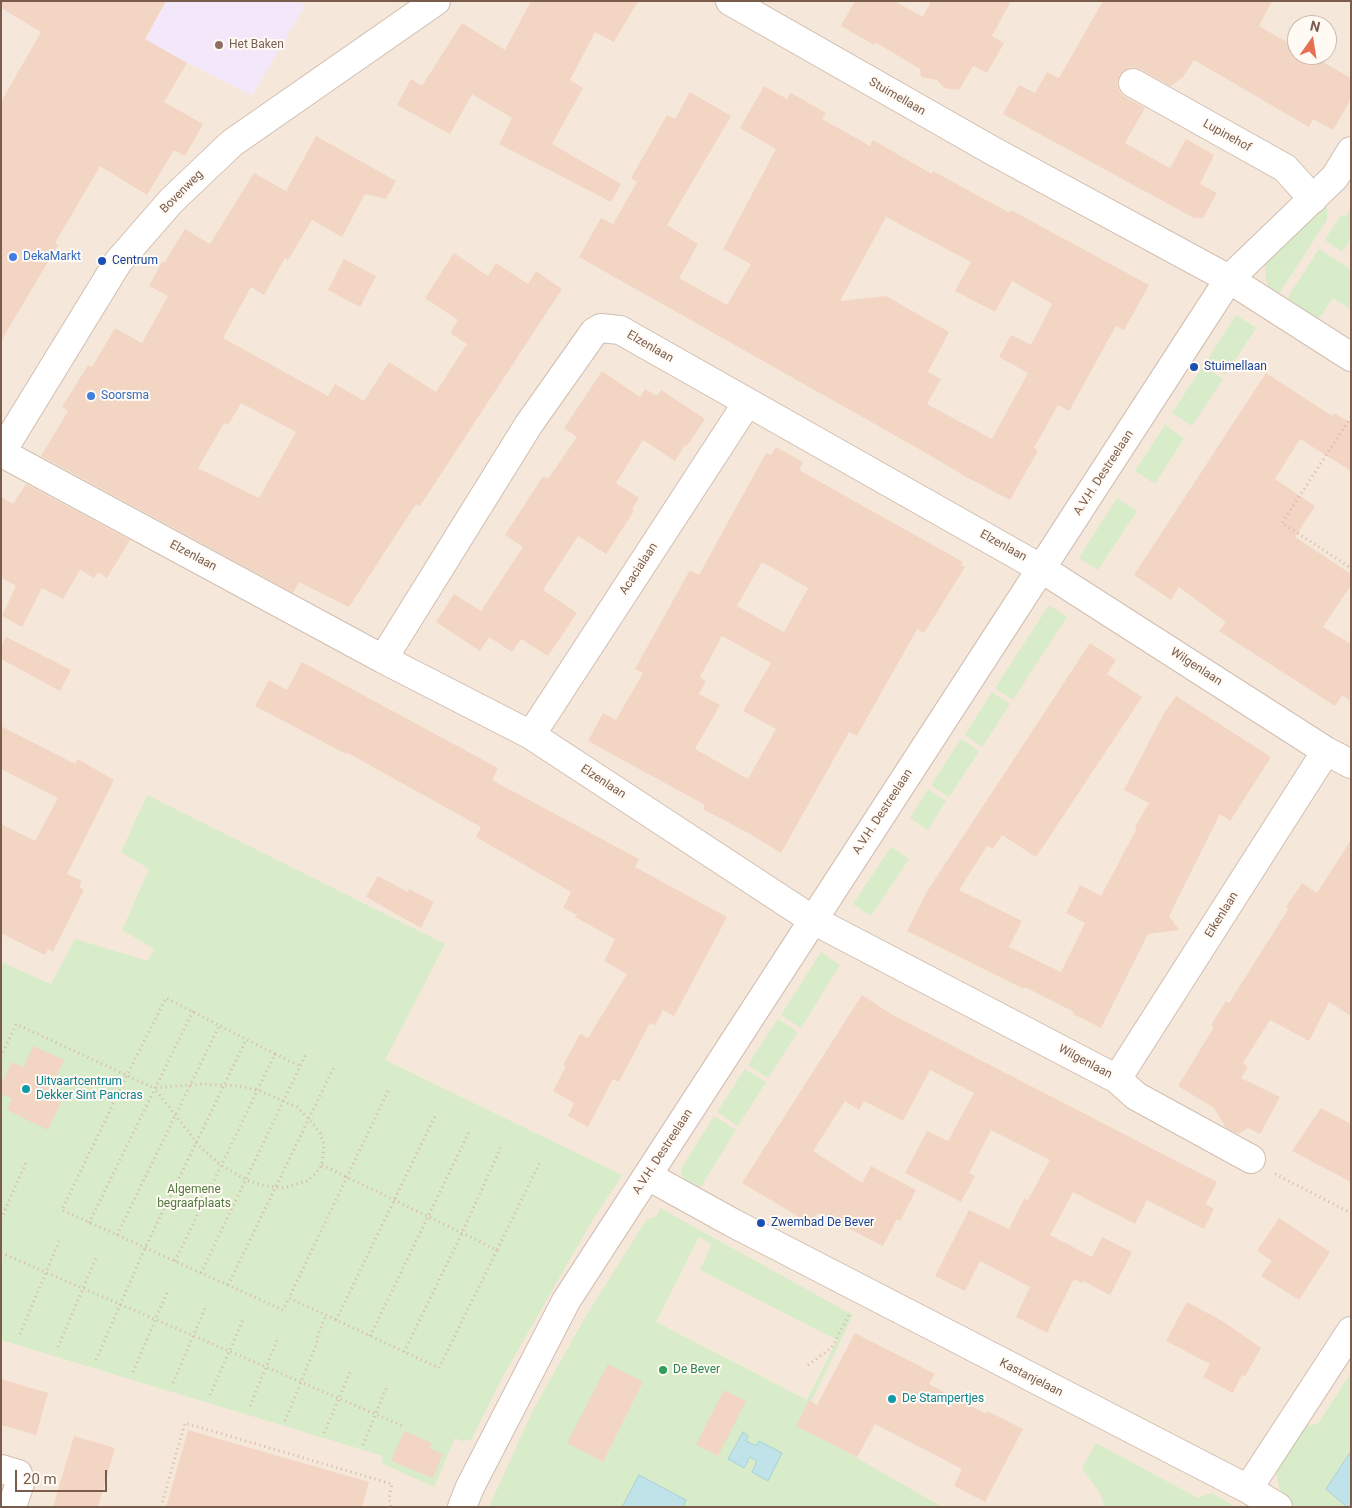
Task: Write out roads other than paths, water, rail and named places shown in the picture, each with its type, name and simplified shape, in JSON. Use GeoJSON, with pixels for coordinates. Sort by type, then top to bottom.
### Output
{"type":"FeatureCollection","features":[{"type":"Feature","properties":{"kind":"street","name":"Bovenweg"},"geometry":{"type":"LineString","coordinates":[[1,453],[118,262],[171,201],[232,143],[436,1]]}},
{"type":"Feature","properties":{"kind":"street","name":"Stuimellaan"},"geometry":{"type":"LineString","coordinates":[[730,1],[993,152],[1229,279],[1351,356]]}},
{"type":"Feature","properties":{"kind":"street","name":"Lupinehof"},"geometry":{"type":"LineString","coordinates":[[1133,83],[1285,168],[1313,199]]}},
{"type":"Feature","properties":{"kind":"street","name":"A.V.H. Destreelaan"},"geometry":{"type":"LineString","coordinates":[[462,1507],[474,1478],[566,1301],[1229,279],[1335,177],[1351,151]]}},
{"type":"Feature","properties":{"kind":"street","name":"Elzenlaan"},"geometry":{"type":"LineString","coordinates":[[384,659],[529,424],[594,332],[601,328],[620,330],[1042,569]]}},
{"type":"Feature","properties":{"kind":"street","name":"Acacialaan"},"geometry":{"type":"LineString","coordinates":[[531,735],[747,403]]}},
{"type":"Feature","properties":{"kind":"street","name":"Elzenlaan"},"geometry":{"type":"LineString","coordinates":[[1,453],[384,659],[531,735],[813,920]]}},
{"type":"Feature","properties":{"kind":"street","name":"Wilgenlaan"},"geometry":{"type":"LineString","coordinates":[[1042,569],[1326,751],[1351,764]]}},
{"type":"Feature","properties":{"kind":"street","name":"Eikenlaan"},"geometry":{"type":"LineString","coordinates":[[1117,1079],[1326,751]]}},
{"type":"Feature","properties":{"kind":"street","name":"Wilgenlaan"},"geometry":{"type":"LineString","coordinates":[[813,920],[1117,1079],[1136,1096],[1251,1158]]}},
{"type":"Feature","properties":{"kind":"street","name":"Kastanjelaan"},"geometry":{"type":"LineString","coordinates":[[648,1176],[733,1223],[1248,1489],[1278,1507]]}},
{"type":"Feature","properties":{"kind":"street"},"geometry":{"type":"LineString","coordinates":[[1248,1489],[1351,1331]]}},
{"type":"Feature","properties":{"kind":"street"},"geometry":{"type":"LineString","coordinates":[[1,1469],[18,1474],[20,1483],[12,1507]]}},
{"type":"Feature","properties":{"kind":"water"},"geometry":{"type":"Polygon","coordinates":[[[743,1432],[748,1436],[746,1441],[756,1446],[759,1441],[782,1453],[768,1481],[752,1472],[757,1461],[750,1457],[744,1468],[728,1459],[743,1432]]]}},
{"type":"Feature","properties":{"kind":"water"},"geometry":{"type":"Polygon","coordinates":[[[1351,1451],[1351,1507],[1347,1507],[1326,1489],[1351,1451]]]}},
{"type":"Feature","properties":{"kind":"water"},"geometry":{"type":"Polygon","coordinates":[[[639,1475],[686,1500],[683,1507],[622,1507],[639,1475]]]}},
{"type":"Feature","properties":{"kind":"place","name":"Het Baken"},"geometry":{"type":"Point","coordinates":[219,45]}},
{"type":"Feature","properties":{"kind":"place","name":"DekaMarkt"},"geometry":{"type":"Point","coordinates":[13,257]}},
{"type":"Feature","properties":{"kind":"place","name":"Centrum"},"geometry":{"type":"Point","coordinates":[102,261]}},
{"type":"Feature","properties":{"kind":"place","name":"Stuimellaan"},"geometry":{"type":"Point","coordinates":[1194,367]}},
{"type":"Feature","properties":{"kind":"place","name":"Soorsma"},"geometry":{"type":"Point","coordinates":[91,396]}},
{"type":"Feature","properties":{"kind":"place","name":"Uitvaartcentrum Dekker Sint Pancras"},"geometry":{"type":"Point","coordinates":[26,1089]}},
{"type":"Feature","properties":{"kind":"place","name":"Zwembad De Bever"},"geometry":{"type":"Point","coordinates":[761,1223]}},
{"type":"Feature","properties":{"kind":"place","name":"De Bever"},"geometry":{"type":"Point","coordinates":[663,1370]}},
{"type":"Feature","properties":{"kind":"place","name":"De Stampertjes"},"geometry":{"type":"Point","coordinates":[892,1399]}},
{"type":"Feature","properties":{"kind":"park label","name":"Algemene begraafplaats"},"geometry":{"type":"Point","coordinates":[194,1197]}}]}
